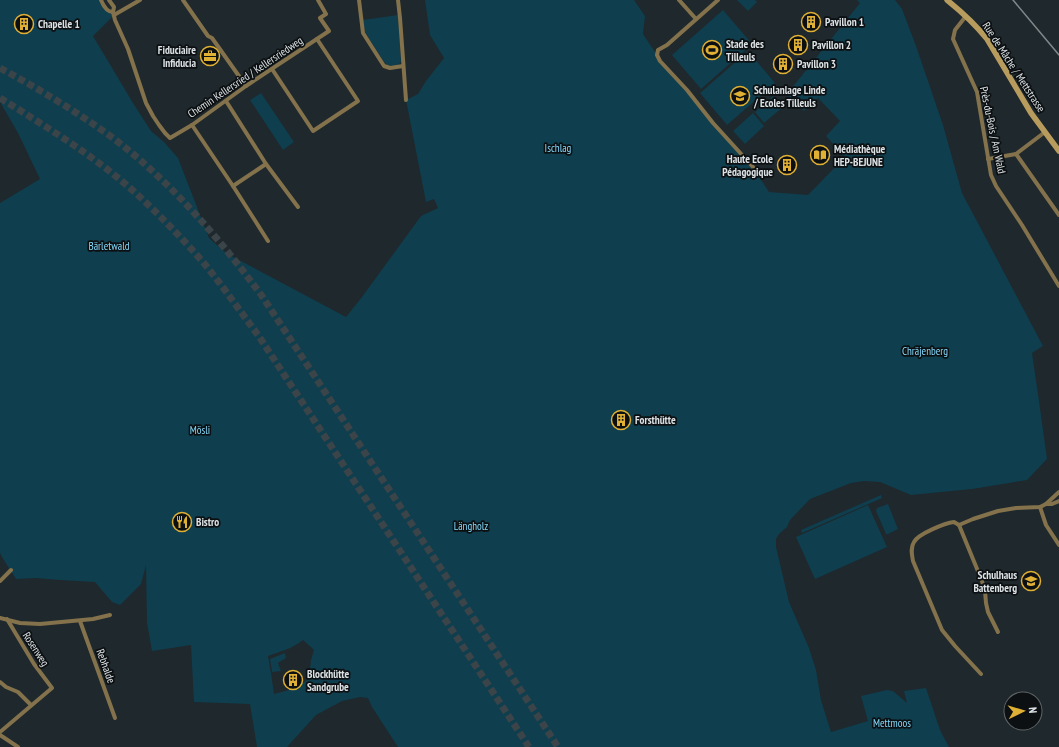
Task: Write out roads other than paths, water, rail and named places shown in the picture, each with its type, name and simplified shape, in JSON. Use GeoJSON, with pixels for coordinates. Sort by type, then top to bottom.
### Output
{"type":"FeatureCollection","features":[{"type":"Feature","properties":{"kind":"main road","name":"Rue de Mâche / Mettstrasse"},"geometry":{"type":"LineString","coordinates":[[947,0],[966,16],[987,39],[1031,113],[1059,151]]}},
{"type":"Feature","properties":{"kind":"street"},"geometry":{"type":"LineString","coordinates":[[101,0],[108,11],[114,14]]}},
{"type":"Feature","properties":{"kind":"street"},"geometry":{"type":"LineString","coordinates":[[109,0],[114,7],[114,14]]}},
{"type":"Feature","properties":{"kind":"street"},"geometry":{"type":"LineString","coordinates":[[114,14],[140,0]]}},
{"type":"Feature","properties":{"kind":"street"},"geometry":{"type":"LineString","coordinates":[[183,0],[246,86]]}},
{"type":"Feature","properties":{"kind":"street","name":"Chemin Kellersried / Kellersriedweg"},"geometry":{"type":"LineString","coordinates":[[114,14],[146,102],[153,116],[170,138],[192,125],[246,86],[329,31],[320,18],[326,14],[318,0]]}},
{"type":"Feature","properties":{"kind":"street"},"geometry":{"type":"LineString","coordinates":[[359,0],[363,33],[384,66],[393,68],[403,66]]}},
{"type":"Feature","properties":{"kind":"street"},"geometry":{"type":"LineString","coordinates":[[398,0],[406,100]]}},
{"type":"Feature","properties":{"kind":"street"},"geometry":{"type":"LineString","coordinates":[[679,0],[696,19]]}},
{"type":"Feature","properties":{"kind":"street"},"geometry":{"type":"LineString","coordinates":[[718,0],[667,45],[658,50],[657,55],[660,61],[687,90],[713,123],[753,167]]}},
{"type":"Feature","properties":{"kind":"street","name":"Près-du-Bois / Am Wald"},"geometry":{"type":"LineString","coordinates":[[966,16],[954,30],[953,39],[977,92],[991,175],[996,186],[1022,225],[1059,286]]}},
{"type":"Feature","properties":{"kind":"street"},"geometry":{"type":"LineString","coordinates":[[272,69],[313,131],[358,101],[317,39]]}},
{"type":"Feature","properties":{"kind":"street"},"geometry":{"type":"LineString","coordinates":[[226,101],[266,164],[298,207]]}},
{"type":"Feature","properties":{"kind":"street"},"geometry":{"type":"LineString","coordinates":[[192,125],[268,241]]}},
{"type":"Feature","properties":{"kind":"street"},"geometry":{"type":"LineString","coordinates":[[988,159],[1016,154],[1045,132]]}},
{"type":"Feature","properties":{"kind":"street"},"geometry":{"type":"LineString","coordinates":[[1016,154],[1059,215]]}},
{"type":"Feature","properties":{"kind":"street"},"geometry":{"type":"LineString","coordinates":[[233,186],[266,164]]}},
{"type":"Feature","properties":{"kind":"street"},"geometry":{"type":"LineString","coordinates":[[959,526],[973,519],[998,511],[1016,508],[1040,507],[1046,504],[1059,492]]}},
{"type":"Feature","properties":{"kind":"street"},"geometry":{"type":"LineString","coordinates":[[1046,504],[1052,504],[1059,501]]}},
{"type":"Feature","properties":{"kind":"street"},"geometry":{"type":"LineString","coordinates":[[1040,507],[1046,525],[1059,545]]}},
{"type":"Feature","properties":{"kind":"street"},"geometry":{"type":"LineString","coordinates":[[981,674],[942,630],[914,561],[912,549],[913,543],[916,539],[948,522],[954,522],[959,526],[982,581],[988,612],[998,632]]}},
{"type":"Feature","properties":{"kind":"street"},"geometry":{"type":"LineString","coordinates":[[0,581],[11,570]]}},
{"type":"Feature","properties":{"kind":"street"},"geometry":{"type":"LineString","coordinates":[[0,618],[20,623],[36,624],[94,619],[110,615]]}},
{"type":"Feature","properties":{"kind":"street","name":"Rosenweg"},"geometry":{"type":"LineString","coordinates":[[7,620],[34,664],[52,688],[31,705]]}},
{"type":"Feature","properties":{"kind":"street","name":"Rebhalde"},"geometry":{"type":"LineString","coordinates":[[80,620],[115,718]]}},
{"type":"Feature","properties":{"kind":"street"},"geometry":{"type":"LineString","coordinates":[[0,682],[6,687],[18,692],[31,705],[0,732]]}},
{"type":"Feature","properties":{"kind":"street"},"geometry":{"type":"LineString","coordinates":[[0,735],[18,747]]}},
{"type":"Feature","properties":{"kind":"tunnel"},"geometry":{"type":"LineString","coordinates":[[0,68],[72,110],[113,138],[155,173],[193,212],[229,253],[262,296],[558,747]]}},
{"type":"Feature","properties":{"kind":"tunnel"},"geometry":{"type":"LineString","coordinates":[[0,98],[67,141],[100,164],[130,188],[177,233],[203,262],[258,335],[529,747]]}},
{"type":"Feature","properties":{"kind":"railway"},"geometry":{"type":"LineString","coordinates":[[1013,0],[1059,55]]}},
{"type":"Feature","properties":{"kind":"place","name":"Pavillon 1"},"geometry":{"type":"Point","coordinates":[811,22]}},
{"type":"Feature","properties":{"kind":"place","name":"Chapelle 1"},"geometry":{"type":"Point","coordinates":[24,24]}},
{"type":"Feature","properties":{"kind":"place","name":"Pavillon 2"},"geometry":{"type":"Point","coordinates":[798,45]}},
{"type":"Feature","properties":{"kind":"place","name":"Stade des Tilleuls"},"geometry":{"type":"Point","coordinates":[712,50]}},
{"type":"Feature","properties":{"kind":"place","name":"Fiduciaire Infiducia"},"geometry":{"type":"Point","coordinates":[210,56]}},
{"type":"Feature","properties":{"kind":"place","name":"Pavillon 3"},"geometry":{"type":"Point","coordinates":[783,64]}},
{"type":"Feature","properties":{"kind":"place","name":"Schulanlage Linde / Ecoles Tilleuls"},"geometry":{"type":"Point","coordinates":[740,96]}},
{"type":"Feature","properties":{"kind":"place","name":"Médiathèque HEP-BEJUNE"},"geometry":{"type":"Point","coordinates":[820,155]}},
{"type":"Feature","properties":{"kind":"place","name":"Haute Ecole Pédagogique"},"geometry":{"type":"Point","coordinates":[787,165]}},
{"type":"Feature","properties":{"kind":"place","name":"Forsthütte"},"geometry":{"type":"Point","coordinates":[621,420]}},
{"type":"Feature","properties":{"kind":"place","name":"Bistro"},"geometry":{"type":"Point","coordinates":[182,522]}},
{"type":"Feature","properties":{"kind":"place","name":"Schulhaus Battenberg"},"geometry":{"type":"Point","coordinates":[1031,581]}},
{"type":"Feature","properties":{"kind":"place","name":"Blockhütte Sandgrube"},"geometry":{"type":"Point","coordinates":[293,680]}},
{"type":"Feature","properties":{"kind":"park label","name":"Ischlag"},"geometry":{"type":"Point","coordinates":[558,148]}},
{"type":"Feature","properties":{"kind":"park label","name":"Bärletwald"},"geometry":{"type":"Point","coordinates":[109,246]}},
{"type":"Feature","properties":{"kind":"park label","name":"Chräjenberg"},"geometry":{"type":"Point","coordinates":[925,351]}},
{"type":"Feature","properties":{"kind":"park label","name":"Mösli"},"geometry":{"type":"Point","coordinates":[200,430]}},
{"type":"Feature","properties":{"kind":"park label","name":"Längholz"},"geometry":{"type":"Point","coordinates":[471,526]}},
{"type":"Feature","properties":{"kind":"park label","name":"Mettmoos"},"geometry":{"type":"Point","coordinates":[892,723]}}]}
